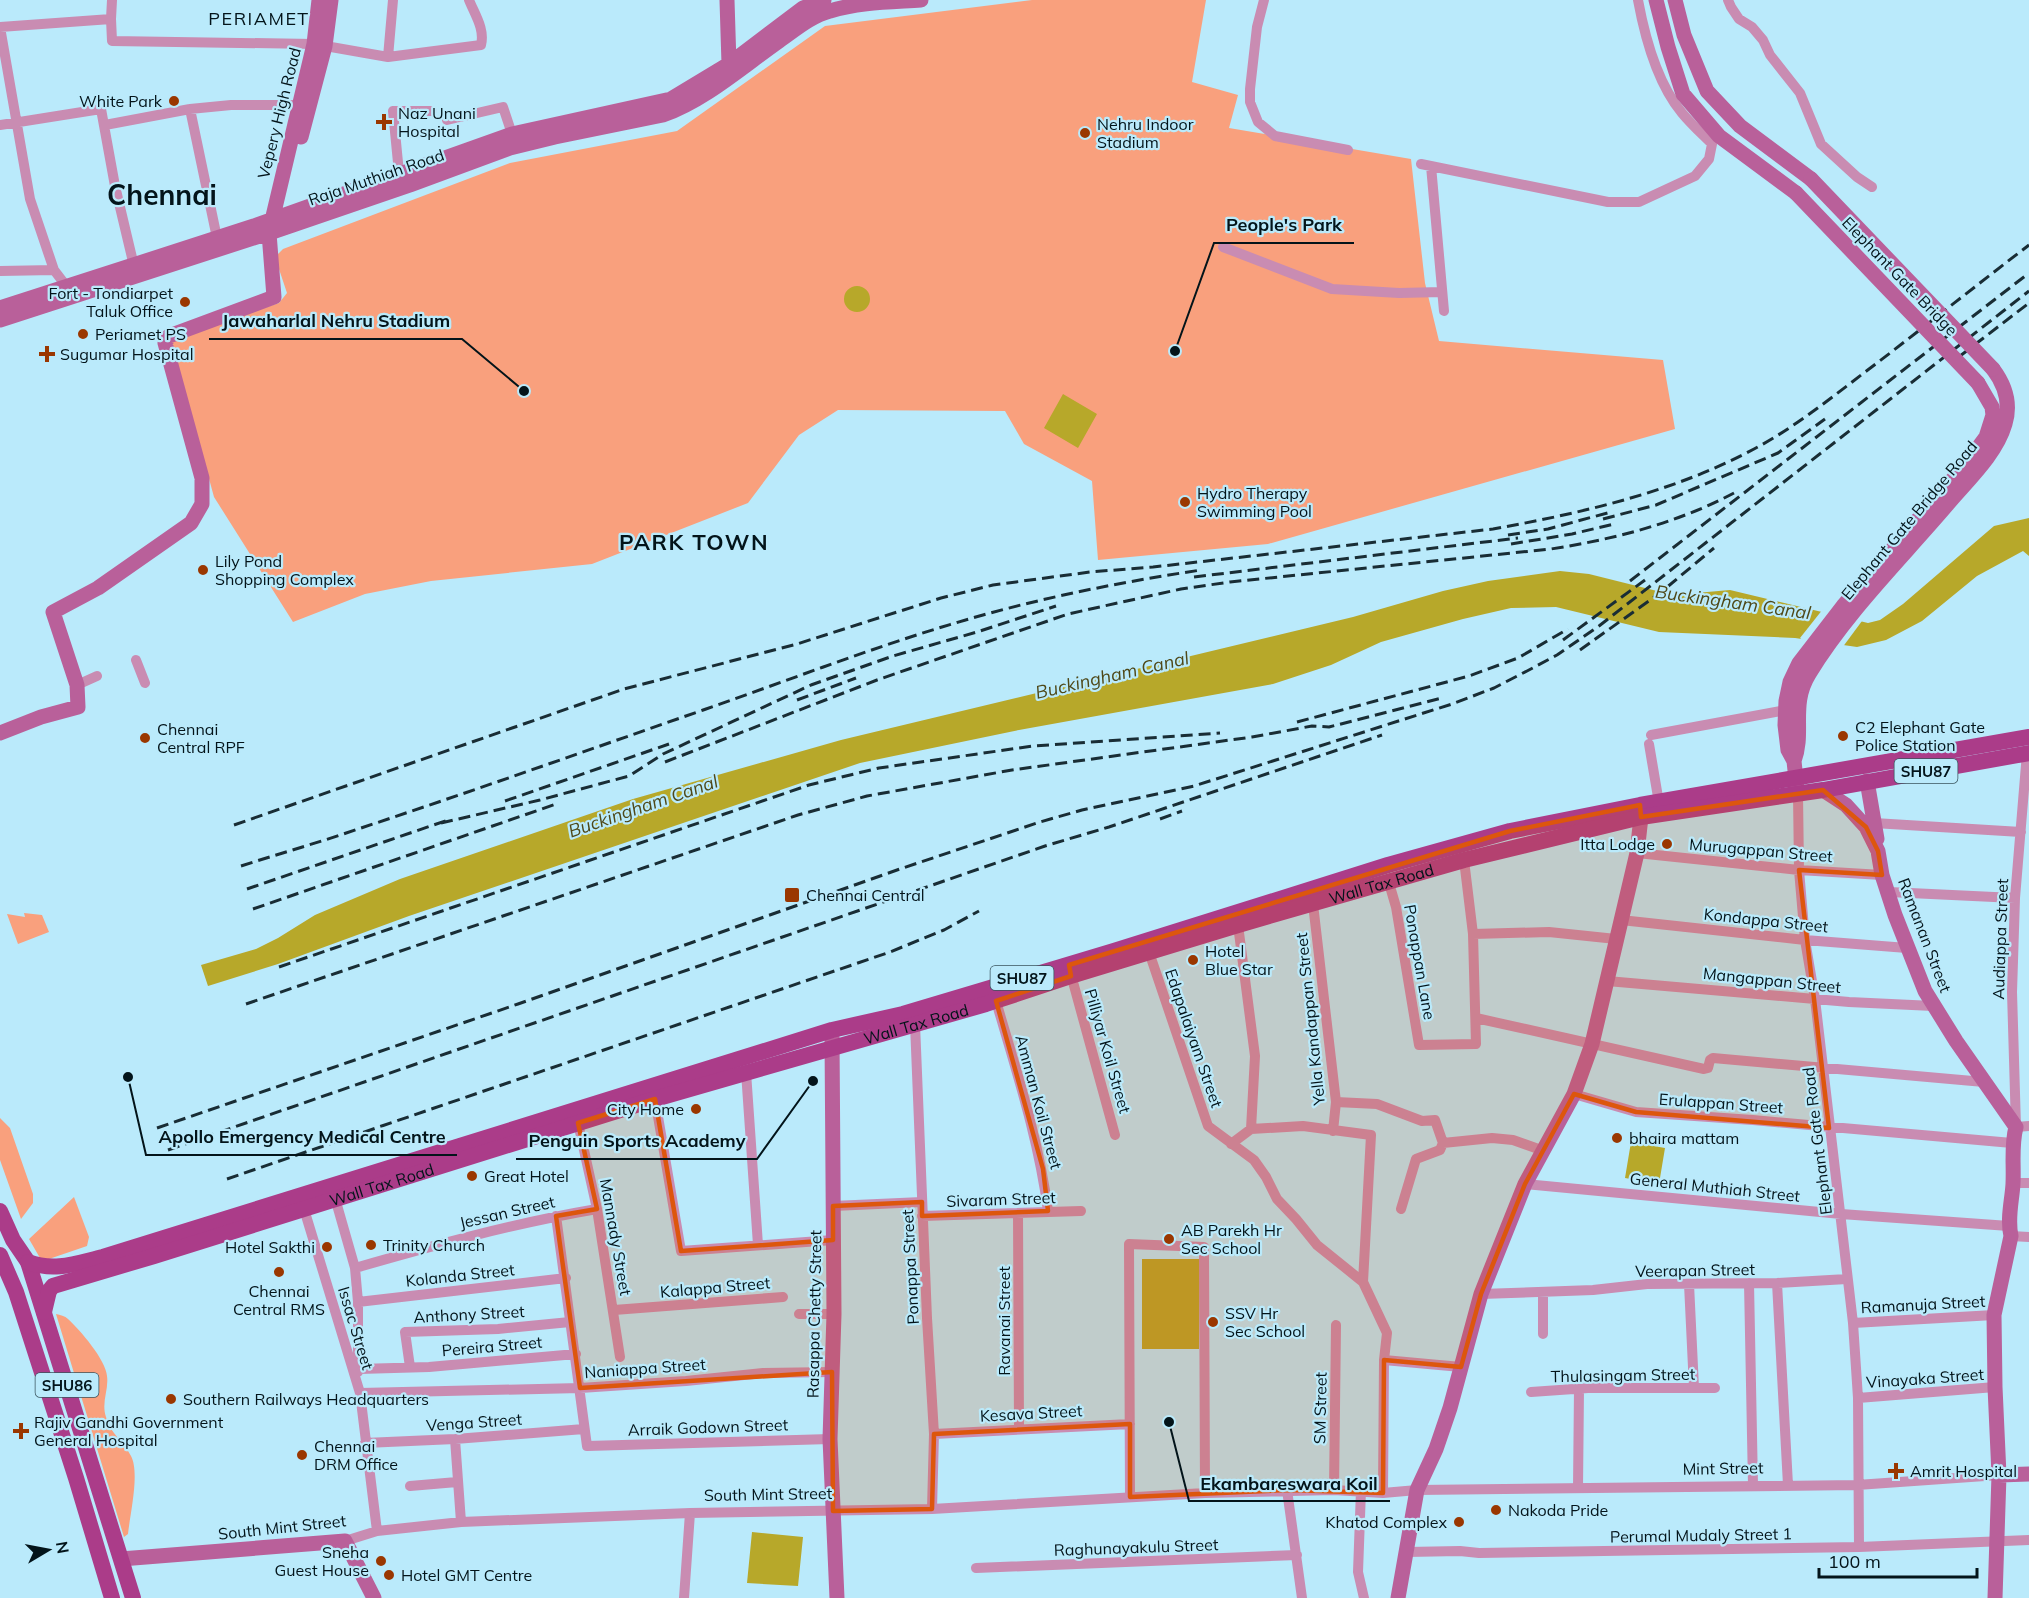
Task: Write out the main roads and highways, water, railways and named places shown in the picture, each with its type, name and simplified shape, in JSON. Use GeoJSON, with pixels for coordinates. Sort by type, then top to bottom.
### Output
{"type":"FeatureCollection","features":[{"type":"Feature","properties":{"kind":"main road","name":"Vepery High Road"},"geometry":{"type":"LineString","coordinates":[[274,224],[298,105],[320,45],[319,0]]}},
{"type":"Feature","properties":{"kind":"main road","name":"Vepery High Road"},"geometry":{"type":"LineString","coordinates":[[274,224],[331,0]]}},
{"type":"Feature","properties":{"kind":"main road"},"geometry":{"type":"LineString","coordinates":[[727,0],[729,64]]}},
{"type":"Feature","properties":{"kind":"main road","name":"Raja Muthiah Road"},"geometry":{"type":"LineString","coordinates":[[0,308],[217,238],[410,185],[510,148],[663,116],[674,104],[803,8],[824,0]]}},
{"type":"Feature","properties":{"kind":"main road","name":"Raja Muthiah Road"},"geometry":{"type":"LineString","coordinates":[[0,320],[274,224],[399,173],[512,134],[674,104],[809,20],[830,11],[862,5],[921,0]]}},
{"type":"Feature","properties":{"kind":"main road","name":"Elephant Gate Bridge"},"geometry":{"type":"LineString","coordinates":[[1656,0],[1683,94],[1719,136],[1796,194],[1978,384]]}},
{"type":"Feature","properties":{"kind":"main road","name":"Elephant Gate Bridge"},"geometry":{"type":"LineString","coordinates":[[1676,0],[1684,35],[1707,91],[1740,126],[1811,179],[1993,369]]}},
{"type":"Feature","properties":{"kind":"main road"},"geometry":{"type":"LineString","coordinates":[[0,733],[41,717],[78,707],[77,685],[53,612],[98,588],[191,523],[202,504],[202,478],[165,343],[166,338],[274,297],[274,224]]}},
{"type":"Feature","properties":{"kind":"main road","name":"Elephant Gate Bridge Road"},"geometry":{"type":"LineString","coordinates":[[1848,610],[1976,470],[1998,441],[2007,416],[2007,403],[2005,388],[1993,369]]}},
{"type":"Feature","properties":{"kind":"main road","name":"Elephant Gate Bridge Road"},"geometry":{"type":"LineString","coordinates":[[1812,657],[1986,437],[1993,415],[1992,407],[1978,384]]}},
{"type":"Feature","properties":{"kind":"main road"},"geometry":{"type":"LineString","coordinates":[[1796,778],[1788,750],[1786,710],[1790,682],[1812,657]]}},
{"type":"Feature","properties":{"kind":"main road"},"geometry":{"type":"LineString","coordinates":[[1796,778],[1799,749],[1797,720],[1800,696],[1812,657]]}},
{"type":"Feature","properties":{"kind":"main road","name":"Wall Tax Road"},"geometry":{"type":"LineString","coordinates":[[28,1262],[43,1267],[62,1266],[103,1257],[832,1030],[1149,952],[1640,811],[1659,802],[1796,778],[2029,748]]}},
{"type":"Feature","properties":{"kind":"main road","name":"Wall Tax Road"},"geometry":{"type":"LineString","coordinates":[[44,1312],[49,1291],[53,1286],[655,1099],[996,1001],[1070,970],[1388,865],[1510,831],[1640,811],[1796,778],[1823,790],[2029,748]]}},
{"type":"Feature","properties":{"kind":"main road"},"geometry":{"type":"LineString","coordinates":[[1867,781],[1878,850]]}},
{"type":"Feature","properties":{"kind":"main road","name":"Ramanan Street"},"geometry":{"type":"LineString","coordinates":[[1823,790],[1857,816],[1866,827],[1878,850],[1882,875],[1907,948],[1925,991],[1984,1082],[2022,1127]]}},
{"type":"Feature","properties":{"kind":"main road"},"geometry":{"type":"LineString","coordinates":[[1398,1598],[1417,1490],[1436,1449],[1481,1294],[1525,1184],[1574,1094],[1592,1044],[1637,853],[1640,811]]}},
{"type":"Feature","properties":{"kind":"main road","name":"Rasappa Chetty Street"},"geometry":{"type":"LineString","coordinates":[[832,1030],[834,1314],[830,1439],[837,1598]]}},
{"type":"Feature","properties":{"kind":"main road"},"geometry":{"type":"LineString","coordinates":[[1995,1598],[1995,1542],[1999,1475],[1994,1316],[2010,1231],[2013,1183],[2012,1143],[2022,1127]]}},
{"type":"Feature","properties":{"kind":"main road","name":"SHU86"},"geometry":{"type":"LineString","coordinates":[[0,1211],[13,1240],[28,1262],[133,1598]]}},
{"type":"Feature","properties":{"kind":"main road","name":"SHU86"},"geometry":{"type":"LineString","coordinates":[[0,1255],[16,1292],[112,1598]]}},
{"type":"Feature","properties":{"kind":"main road","name":"Mint Street"},"geometry":{"type":"LineString","coordinates":[[1999,1475],[2029,1474]]}},
{"type":"Feature","properties":{"kind":"main road","name":"South Mint Street"},"geometry":{"type":"LineString","coordinates":[[121,1559],[345,1541],[374,1598]]}},
{"type":"Feature","properties":{"kind":"water"},"geometry":{"type":"Polygon","coordinates":[[[857,286],[866,290],[870,299],[866,308],[857,312],[848,308],[844,299],[848,290],[857,286]]]}},
{"type":"Feature","properties":{"kind":"water"},"geometry":{"type":"Polygon","coordinates":[[[1063,394],[1097,414],[1078,448],[1044,428],[1063,394]]]}},
{"type":"Feature","properties":{"kind":"water","name":"Buckingham Canal"},"geometry":{"type":"Polygon","coordinates":[[[2029,518],[2029,556],[2023,551],[1977,576],[1922,621],[1886,640],[1857,647],[1795,638],[1659,632],[1556,607],[1511,608],[1381,642],[1331,665],[1273,684],[1019,730],[860,763],[409,916],[278,964],[208,986],[201,965],[256,949],[315,915],[400,879],[633,799],[841,740],[1353,617],[1443,591],[1488,581],[1560,571],[1589,574],[1673,595],[1730,590],[1868,623],[1880,620],[1903,604],[1994,526],[2029,518]]]}},
{"type":"Feature","properties":{"kind":"water"},"geometry":{"type":"Polygon","coordinates":[[[1631,1142],[1665,1148],[1659,1184],[1625,1178],[1631,1142]]]}},
{"type":"Feature","properties":{"kind":"water"},"geometry":{"type":"Polygon","coordinates":[[[1142,1259],[1200,1259],[1199,1349],[1142,1349],[1142,1259]]]}},
{"type":"Feature","properties":{"kind":"water"},"geometry":{"type":"Polygon","coordinates":[[[752,1532],[803,1537],[798,1586],[747,1583],[752,1532]]]}},
{"type":"Feature","properties":{"kind":"railway"},"geometry":{"type":"LineString","coordinates":[[234,825],[624,689],[797,644],[941,598],[993,585],[1090,572],[1493,529],[1594,508],[1660,489],[1723,464],[1787,430],[2029,245]]}},
{"type":"Feature","properties":{"kind":"railway"},"geometry":{"type":"LineString","coordinates":[[1630,581],[2029,273]]}},
{"type":"Feature","properties":{"kind":"railway"},"geometry":{"type":"LineString","coordinates":[[157,1128],[1040,822],[1082,810],[1194,786],[1452,704],[1494,688],[1557,655],[1599,626],[2029,291]]}},
{"type":"Feature","properties":{"kind":"railway"},"geometry":{"type":"LineString","coordinates":[[1960,356],[2029,303]]}},
{"type":"Feature","properties":{"kind":"railway"},"geometry":{"type":"LineString","coordinates":[[1603,519],[1656,505],[1778,453],[1825,419]]}},
{"type":"Feature","properties":{"kind":"railway"},"geometry":{"type":"LineString","coordinates":[[665,762],[877,680],[1068,614],[1181,589],[1230,582],[1575,545],[1622,535],[1668,521],[1734,493]]}},
{"type":"Feature","properties":{"kind":"railway"},"geometry":{"type":"LineString","coordinates":[[1508,535],[1548,529],[1611,512]]}},
{"type":"Feature","properties":{"kind":"railway"},"geometry":{"type":"LineString","coordinates":[[1511,544],[1572,534],[1614,524]]}},
{"type":"Feature","properties":{"kind":"railway"},"geometry":{"type":"LineString","coordinates":[[1194,577],[1518,538]]}},
{"type":"Feature","properties":{"kind":"railway"},"geometry":{"type":"LineString","coordinates":[[1580,650],[1660,593],[1714,548]]}},
{"type":"Feature","properties":{"kind":"railway"},"geometry":{"type":"LineString","coordinates":[[241,866],[447,799],[948,625],[1064,595],[1201,570]]}},
{"type":"Feature","properties":{"kind":"railway"},"geometry":{"type":"LineString","coordinates":[[1563,640],[1645,580]]}},
{"type":"Feature","properties":{"kind":"railway"},"geometry":{"type":"LineString","coordinates":[[441,823],[629,776],[663,754],[811,685],[893,656],[1056,606]]}},
{"type":"Feature","properties":{"kind":"railway"},"geometry":{"type":"LineString","coordinates":[[1297,722],[1469,676],[1518,658],[1568,629]]}},
{"type":"Feature","properties":{"kind":"railway"},"geometry":{"type":"LineString","coordinates":[[797,700],[856,678]]}},
{"type":"Feature","properties":{"kind":"railway"},"geometry":{"type":"LineString","coordinates":[[246,1004],[798,815],[867,796],[1012,770],[1252,737],[1312,726],[1329,727],[1442,698]]}},
{"type":"Feature","properties":{"kind":"railway"},"geometry":{"type":"LineString","coordinates":[[279,967],[809,785],[879,768],[1033,746],[1220,733]]}},
{"type":"Feature","properties":{"kind":"railway"},"geometry":{"type":"LineString","coordinates":[[168,1150],[1045,846],[1109,827],[1382,735]]}},
{"type":"Feature","properties":{"kind":"railway"},"geometry":{"type":"LineString","coordinates":[[505,801],[669,744]]}},
{"type":"Feature","properties":{"kind":"railway"},"geometry":{"type":"LineString","coordinates":[[253,909],[559,803]]}},
{"type":"Feature","properties":{"kind":"railway"},"geometry":{"type":"LineString","coordinates":[[1160,819],[1182,811]]}},
{"type":"Feature","properties":{"kind":"railway"},"geometry":{"type":"LineString","coordinates":[[247,889],[448,820]]}},
{"type":"Feature","properties":{"kind":"railway"},"geometry":{"type":"LineString","coordinates":[[227,1179],[890,952],[944,930],[979,911]]}},
{"type":"Feature","properties":{"kind":"place","name":"White Park"},"geometry":{"type":"Point","coordinates":[174,101]}},
{"type":"Feature","properties":{"kind":"place","name":"Naz Unani Hospital"},"geometry":{"type":"Point","coordinates":[384,122]}},
{"type":"Feature","properties":{"kind":"place","name":"Nehru Indoor Stadium"},"geometry":{"type":"Point","coordinates":[1085,133]}},
{"type":"Feature","properties":{"kind":"place","name":"Fort - Tondiarpet Taluk Office"},"geometry":{"type":"Point","coordinates":[185,302]}},
{"type":"Feature","properties":{"kind":"place","name":"Periamet PS"},"geometry":{"type":"Point","coordinates":[83,334]}},
{"type":"Feature","properties":{"kind":"place","name":"People's Park"},"geometry":{"type":"Point","coordinates":[1175,351]}},
{"type":"Feature","properties":{"kind":"place","name":"Sugumar Hospital"},"geometry":{"type":"Point","coordinates":[47,354]}},
{"type":"Feature","properties":{"kind":"place","name":"Jawaharlal Nehru Stadium"},"geometry":{"type":"Point","coordinates":[524,391]}},
{"type":"Feature","properties":{"kind":"place","name":"Hydro Therapy Swimming Pool"},"geometry":{"type":"Point","coordinates":[1185,502]}},
{"type":"Feature","properties":{"kind":"place","name":"Lily Pond Shopping Complex"},"geometry":{"type":"Point","coordinates":[203,570]}},
{"type":"Feature","properties":{"kind":"place","name":"C2 Elephant Gate Police Station"},"geometry":{"type":"Point","coordinates":[1843,736]}},
{"type":"Feature","properties":{"kind":"place","name":"Chennai Central RPF"},"geometry":{"type":"Point","coordinates":[145,738]}},
{"type":"Feature","properties":{"kind":"place","name":"Itta Lodge"},"geometry":{"type":"Point","coordinates":[1667,844]}},
{"type":"Feature","properties":{"kind":"place","name":"Chennai Central"},"geometry":{"type":"Point","coordinates":[792,895]}},
{"type":"Feature","properties":{"kind":"place","name":"Hotel Blue Star"},"geometry":{"type":"Point","coordinates":[1193,960]}},
{"type":"Feature","properties":{"kind":"place","name":"Apollo Emergency Medical Centre"},"geometry":{"type":"Point","coordinates":[128,1077]}},
{"type":"Feature","properties":{"kind":"place","name":"Penguin Sports Academy"},"geometry":{"type":"Point","coordinates":[813,1081]}},
{"type":"Feature","properties":{"kind":"place","name":"City Home"},"geometry":{"type":"Point","coordinates":[696,1109]}},
{"type":"Feature","properties":{"kind":"place","name":"bhaira mattam"},"geometry":{"type":"Point","coordinates":[1617,1138]}},
{"type":"Feature","properties":{"kind":"place","name":"Great Hotel"},"geometry":{"type":"Point","coordinates":[472,1176]}},
{"type":"Feature","properties":{"kind":"place","name":"AB Parekh Hr Sec School"},"geometry":{"type":"Point","coordinates":[1169,1239]}},
{"type":"Feature","properties":{"kind":"place","name":"Trinity Church"},"geometry":{"type":"Point","coordinates":[371,1245]}},
{"type":"Feature","properties":{"kind":"place","name":"Hotel Sakthi"},"geometry":{"type":"Point","coordinates":[327,1247]}},
{"type":"Feature","properties":{"kind":"place","name":"Chennai Central RMS"},"geometry":{"type":"Point","coordinates":[279,1272]}},
{"type":"Feature","properties":{"kind":"place","name":"SSV Hr Sec School"},"geometry":{"type":"Point","coordinates":[1213,1322]}},
{"type":"Feature","properties":{"kind":"place","name":"Southern Railways Headquarters"},"geometry":{"type":"Point","coordinates":[171,1399]}},
{"type":"Feature","properties":{"kind":"place","name":"Ekambareswara Koil"},"geometry":{"type":"Point","coordinates":[1169,1422]}},
{"type":"Feature","properties":{"kind":"place","name":"Rajiv Gandhi Government General Hospital"},"geometry":{"type":"Point","coordinates":[21,1431]}},
{"type":"Feature","properties":{"kind":"place","name":"Chennai DRM Office"},"geometry":{"type":"Point","coordinates":[302,1455]}},
{"type":"Feature","properties":{"kind":"place","name":"Amrit Hospital"},"geometry":{"type":"Point","coordinates":[1896,1471]}},
{"type":"Feature","properties":{"kind":"place","name":"Nakoda Pride"},"geometry":{"type":"Point","coordinates":[1496,1510]}},
{"type":"Feature","properties":{"kind":"place","name":"Khatod Complex"},"geometry":{"type":"Point","coordinates":[1459,1522]}},
{"type":"Feature","properties":{"kind":"place","name":"Sneha Guest House"},"geometry":{"type":"Point","coordinates":[381,1561]}},
{"type":"Feature","properties":{"kind":"place","name":"Hotel GMT Centre"},"geometry":{"type":"Point","coordinates":[389,1575]}},
{"type":"Feature","properties":{"kind":"district","name":"PERIAMET"},"geometry":{"type":"Point","coordinates":[259,18]}},
{"type":"Feature","properties":{"kind":"district","name":"Chennai"},"geometry":{"type":"Point","coordinates":[162,194]}},
{"type":"Feature","properties":{"kind":"district","name":"PARK TOWN"},"geometry":{"type":"Point","coordinates":[694,542]}}]}
